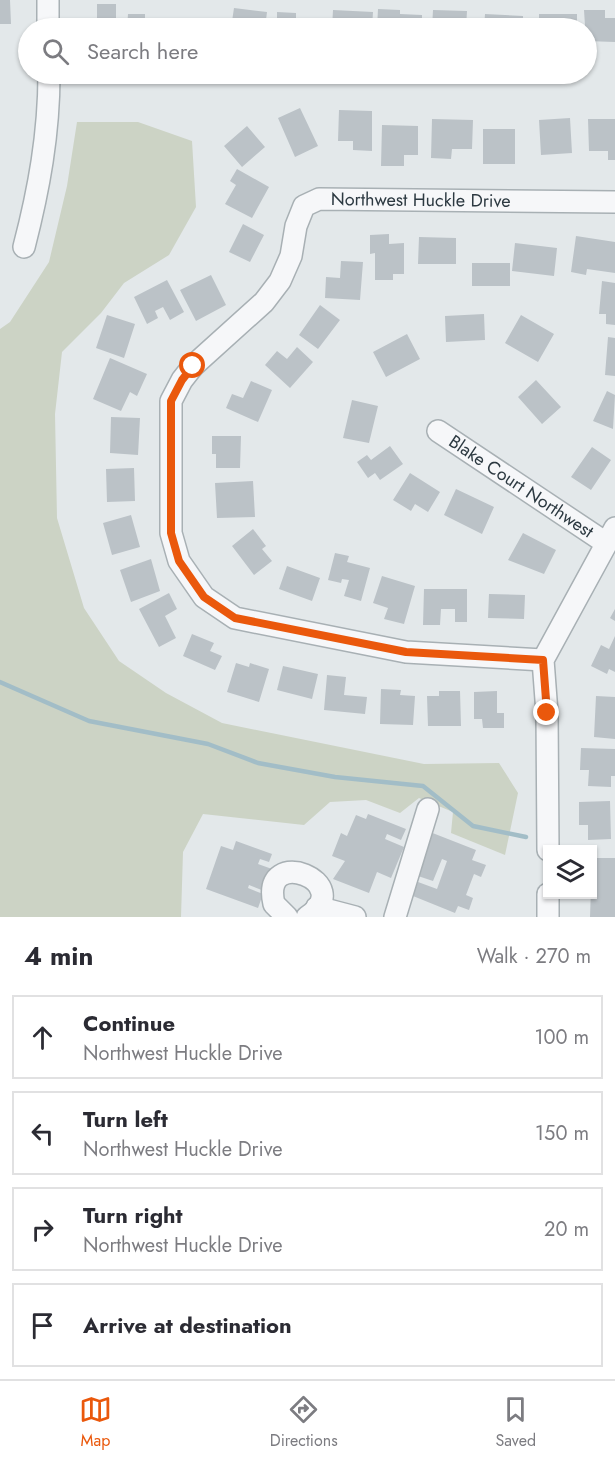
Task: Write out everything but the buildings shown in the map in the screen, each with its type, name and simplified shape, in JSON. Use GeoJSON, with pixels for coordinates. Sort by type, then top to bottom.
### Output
{"type":"FeatureCollection","features":[{"type":"Feature","properties":{"kind":"street"},"geometry":{"type":"LineString","coordinates":[[48,0],[48,18]]}},
{"type":"Feature","properties":{"kind":"street"},"geometry":{"type":"LineString","coordinates":[[24,247],[40,184],[49,84]]}},
{"type":"Feature","properties":{"kind":"street","name":"Northwest Huckle Drive"},"geometry":{"type":"LineString","coordinates":[[543,660],[406,652],[235,618],[204,597],[179,561],[171,533],[171,401],[182,380],[193,366],[264,302],[280,281],[291,256],[296,226],[304,206],[319,199],[615,202]]}},
{"type":"Feature","properties":{"kind":"street","name":"Blake Court Northwest"},"geometry":{"type":"LineString","coordinates":[[438,431],[610,536]]}},
{"type":"Feature","properties":{"kind":"street"},"geometry":{"type":"LineString","coordinates":[[548,845],[547,713],[543,660],[610,536]]}},
{"type":"Feature","properties":{"kind":"street"},"geometry":{"type":"LineString","coordinates":[[395,917],[428,809]]}},
{"type":"Feature","properties":{"kind":"street"},"geometry":{"type":"LineString","coordinates":[[277,915],[273,896],[274,888],[277,881],[291,872],[306,873],[318,884],[321,892],[312,912],[354,917]]}},
{"type":"Feature","properties":{"kind":"street"},"geometry":{"type":"LineString","coordinates":[[548,899],[548,917]]}},
{"type":"Feature","properties":{"kind":"shaded area"},"geometry":{"type":"Polygon","coordinates":[[[77,122],[138,122],[192,141],[196,207],[169,255],[124,283],[101,313],[62,352],[55,414],[57,518],[84,608],[119,661],[166,693],[222,723],[424,764],[499,763],[518,793],[505,855],[451,833],[453,812],[419,798],[400,813],[366,800],[330,802],[304,825],[203,814],[183,852],[181,917],[0,917],[0,329],[10,322],[49,262],[67,186],[77,122]]]}},
{"type":"Feature","properties":{"kind":"waterway"},"geometry":{"type":"LineString","coordinates":[[0,682],[89,721],[208,744],[258,763],[335,777],[423,786],[473,826],[526,837]]}},
{"type":"Feature","properties":{"kind":"route"},"geometry":{"type":"LineString","coordinates":[[193,366],[182,380],[171,401],[171,533],[179,561],[204,597],[235,618],[406,652],[543,660],[547,713]]}}]}
